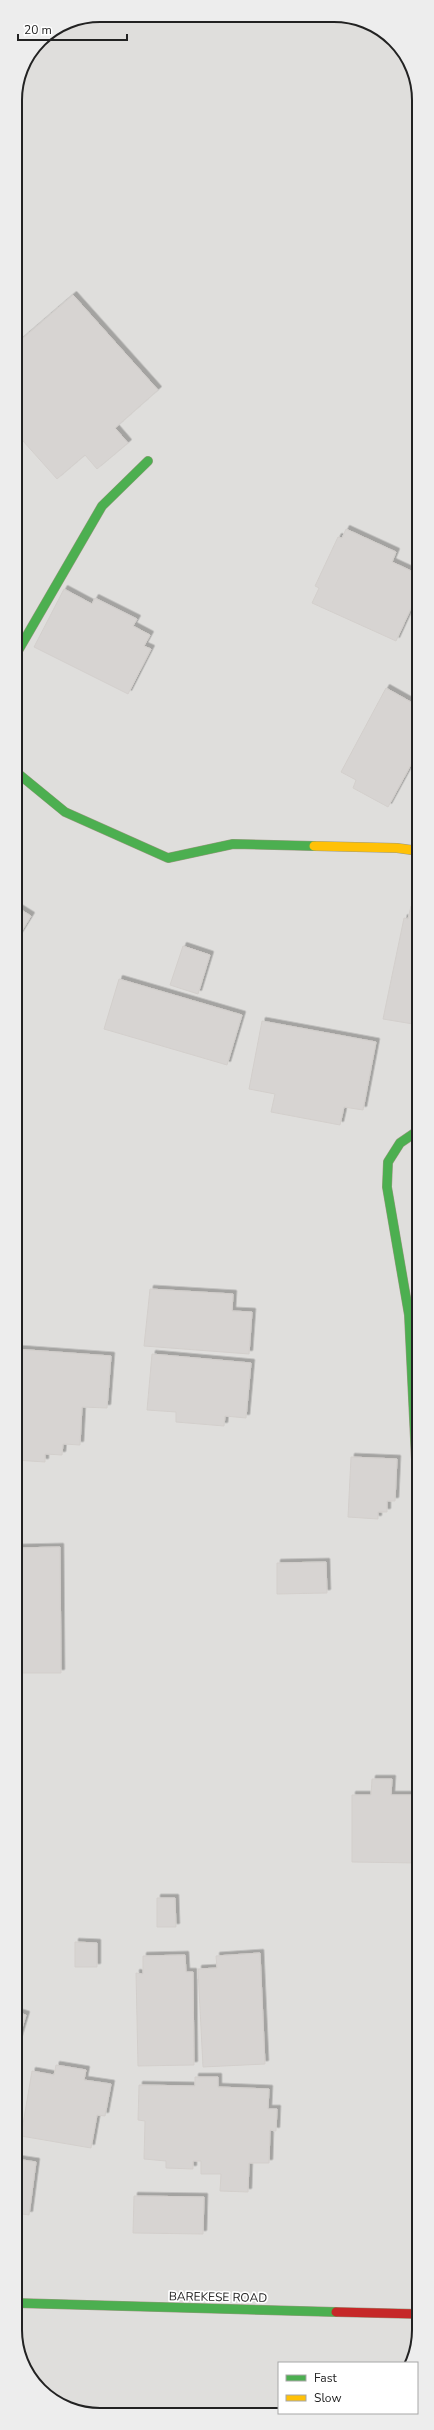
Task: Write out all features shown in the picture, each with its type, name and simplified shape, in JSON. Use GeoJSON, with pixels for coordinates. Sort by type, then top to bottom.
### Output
{"type":"FeatureCollection","features":[{"type":"Feature","properties":{"kind":"street"},"geometry":{"type":"LineString","coordinates":[[22,644],[102,506],[148,461]]}},
{"type":"Feature","properties":{"kind":"street"},"geometry":{"type":"LineString","coordinates":[[22,778],[65,812],[168,858],[233,844],[397,848],[412,850]]}},
{"type":"Feature","properties":{"kind":"street"},"geometry":{"type":"LineString","coordinates":[[412,1134],[400,1142],[388,1162],[387,1187],[409,1315],[412,1377]]}},
{"type":"Feature","properties":{"kind":"street","name":"BAREKESE ROAD"},"geometry":{"type":"LineString","coordinates":[[22,2303],[412,2314]]}},
{"type":"Feature","properties":{"kind":"shaded area"},"geometry":{"type":"Polygon","coordinates":[[[85,23],[349,23],[373,32],[393,49],[402,61],[406,70],[412,100],[412,2330],[411,2345],[405,2362],[278,2362],[278,2408],[85,2407],[66,2400],[45,2385],[30,2364],[23,2345],[22,95],[28,70],[32,61],[41,49],[61,32],[85,23]]]}},
{"type":"Feature","properties":{"kind":"building"},"geometry":{"type":"Polygon","coordinates":[[[73,295],[158,390],[115,428],[128,443],[97,469],[85,455],[57,479],[22,440],[22,339],[73,295]]]}},
{"type":"Feature","properties":{"kind":"building"},"geometry":{"type":"Polygon","coordinates":[[[346,529],[396,552],[392,562],[412,571],[412,606],[396,641],[312,603],[319,588],[315,586],[338,537],[342,538],[346,529]]]}},
{"type":"Feature","properties":{"kind":"building"},"geometry":{"type":"Polygon","coordinates":[[[64,589],[92,604],[95,598],[137,619],[133,626],[150,635],[144,646],[151,649],[128,694],[34,647],[64,589]]]}},
{"type":"Feature","properties":{"kind":"building"},"geometry":{"type":"Polygon","coordinates":[[[386,688],[412,703],[412,763],[388,807],[353,788],[356,780],[341,772],[386,688]]]}},
{"type":"Feature","properties":{"kind":"building"},"geometry":{"type":"Polygon","coordinates":[[[412,906],[412,1024],[383,1019],[404,918],[408,919],[412,906]]]}},
{"type":"Feature","properties":{"kind":"building"},"geometry":{"type":"Polygon","coordinates":[[[22,910],[31,916],[22,931],[22,910]]]}},
{"type":"Feature","properties":{"kind":"building"},"geometry":{"type":"Polygon","coordinates":[[[183,946],[210,955],[198,994],[170,985],[183,946]]]}},
{"type":"Feature","properties":{"kind":"building"},"geometry":{"type":"Polygon","coordinates":[[[119,979],[242,1015],[227,1065],[104,1029],[119,979]]]}},
{"type":"Feature","properties":{"kind":"building"},"geometry":{"type":"Polygon","coordinates":[[[262,1021],[376,1042],[363,1110],[344,1107],[340,1125],[271,1112],[275,1094],[249,1089],[262,1021]]]}},
{"type":"Feature","properties":{"kind":"building"},"geometry":{"type":"Polygon","coordinates":[[[150,1289],[233,1294],[232,1311],[252,1312],[249,1354],[144,1346],[150,1289]]]}},
{"type":"Feature","properties":{"kind":"building"},"geometry":{"type":"Polygon","coordinates":[[[22,1350],[111,1356],[107,1408],[82,1407],[80,1445],[63,1444],[62,1455],[45,1454],[45,1462],[22,1460],[22,1350]]]}},
{"type":"Feature","properties":{"kind":"building"},"geometry":{"type":"Polygon","coordinates":[[[152,1354],[251,1363],[246,1418],[225,1416],[224,1426],[176,1422],[176,1412],[147,1410],[152,1354]]]}},
{"type":"Feature","properties":{"kind":"building"},"geometry":{"type":"Polygon","coordinates":[[[351,1457],[397,1459],[395,1501],[387,1501],[387,1512],[378,1512],[378,1519],[348,1517],[351,1457]]]}},
{"type":"Feature","properties":{"kind":"building"},"geometry":{"type":"Polygon","coordinates":[[[60,1547],[61,1673],[22,1673],[22,1548],[60,1547]]]}},
{"type":"Feature","properties":{"kind":"building"},"geometry":{"type":"Polygon","coordinates":[[[326,1562],[327,1593],[277,1594],[277,1563],[326,1562]]]}},
{"type":"Feature","properties":{"kind":"building"},"geometry":{"type":"Polygon","coordinates":[[[372,1779],[392,1779],[391,1795],[412,1795],[412,1863],[352,1862],[352,1795],[371,1795],[372,1779]]]}},
{"type":"Feature","properties":{"kind":"building"},"geometry":{"type":"Polygon","coordinates":[[[157,1898],[175,1898],[176,1927],[157,1927],[157,1898]]]}},
{"type":"Feature","properties":{"kind":"building"},"geometry":{"type":"Polygon","coordinates":[[[75,1942],[97,1943],[97,1967],[75,1967],[75,1942]]]}},
{"type":"Feature","properties":{"kind":"building"},"geometry":{"type":"Polygon","coordinates":[[[260,1953],[265,2064],[203,2067],[198,1969],[217,1968],[216,1956],[260,1953]]]}},
{"type":"Feature","properties":{"kind":"building"},"geometry":{"type":"Polygon","coordinates":[[[185,1955],[186,1972],[193,1972],[194,2065],[138,2066],[136,1973],[143,1974],[143,1956],[185,1955]]]}},
{"type":"Feature","properties":{"kind":"building"},"geometry":{"type":"Polygon","coordinates":[[[22,2014],[26,2015],[22,2028],[22,2014]]]}},
{"type":"Feature","properties":{"kind":"building"},"geometry":{"type":"Polygon","coordinates":[[[56,2065],[86,2070],[84,2080],[111,2084],[105,2116],[97,2115],[91,2148],[22,2136],[32,2071],[54,2075],[56,2065]]]}},
{"type":"Feature","properties":{"kind":"building"},"geometry":{"type":"Polygon","coordinates":[[[195,2077],[218,2077],[218,2087],[269,2089],[268,2109],[277,2109],[276,2131],[270,2130],[269,2163],[249,2163],[248,2192],[220,2191],[221,2174],[201,2174],[201,2161],[193,2161],[193,2169],[166,2168],[166,2161],[144,2159],[145,2121],[138,2120],[139,2085],[195,2086],[195,2077]]]}},
{"type":"Feature","properties":{"kind":"building"},"geometry":{"type":"Polygon","coordinates":[[[22,2160],[36,2162],[29,2215],[22,2214],[22,2160]]]}},
{"type":"Feature","properties":{"kind":"building"},"geometry":{"type":"Polygon","coordinates":[[[134,2196],[204,2197],[203,2234],[133,2233],[134,2196]]]}},
{"type":"Feature","properties":{"kind":"traffic: fast"},"geometry":{"type":"LineString","coordinates":[[22,644],[102,506],[148,461]]}},
{"type":"Feature","properties":{"kind":"traffic: fast"},"geometry":{"type":"LineString","coordinates":[[22,777],[65,812],[168,858],[233,844],[314,846]]}},
{"type":"Feature","properties":{"kind":"traffic: fast"},"geometry":{"type":"LineString","coordinates":[[412,1135],[400,1143],[388,1162],[387,1187],[409,1315],[412,1377]]}},
{"type":"Feature","properties":{"kind":"traffic: fast"},"geometry":{"type":"LineString","coordinates":[[22,2303],[336,2312]]}},
{"type":"Feature","properties":{"kind":"traffic: slow"},"geometry":{"type":"LineString","coordinates":[[314,846],[397,848],[412,850]]}},
{"type":"Feature","properties":{"kind":"traffic: jam"},"geometry":{"type":"LineString","coordinates":[[336,2312],[412,2314]]}}]}
